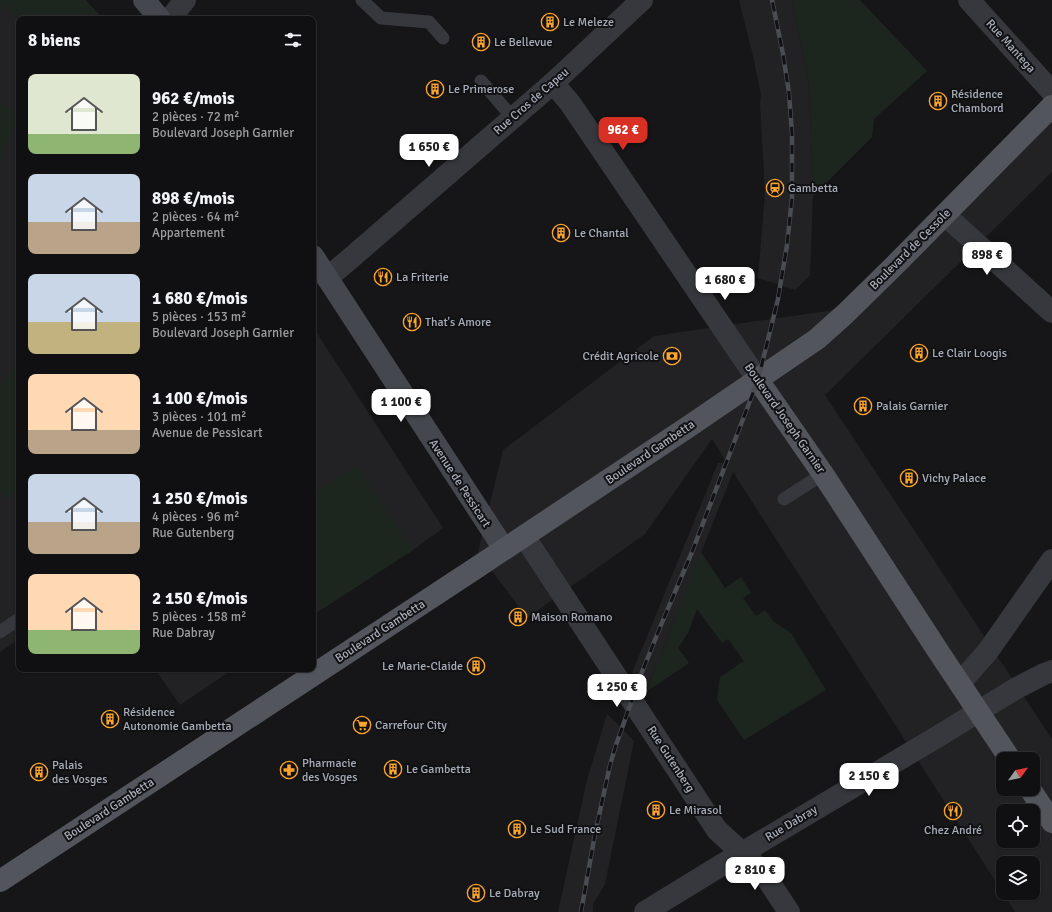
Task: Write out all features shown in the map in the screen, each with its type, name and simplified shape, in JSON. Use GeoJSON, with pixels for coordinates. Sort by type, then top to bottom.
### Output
{"type":"FeatureCollection","features":[{"type":"Feature","properties":{"kind":"main road","name":"Boulevard de Cessole"},"geometry":{"type":"LineString","coordinates":[[758,380],[816,339],[845,314],[1052,106]]}},
{"type":"Feature","properties":{"kind":"main road","name":"Boulevard Joseph Garnier"},"geometry":{"type":"LineString","coordinates":[[758,380],[823,474],[1005,752]]}},
{"type":"Feature","properties":{"kind":"main road","name":"Boulevard Gambetta"},"geometry":{"type":"LineString","coordinates":[[0,881],[758,380]]}},
{"type":"Feature","properties":{"kind":"main road"},"geometry":{"type":"LineString","coordinates":[[1035,796],[1052,822]]}},
{"type":"Feature","properties":{"kind":"street"},"geometry":{"type":"LineString","coordinates":[[144,0],[157,16]]}},
{"type":"Feature","properties":{"kind":"street"},"geometry":{"type":"LineString","coordinates":[[172,16],[185,0]]}},
{"type":"Feature","properties":{"kind":"street","name":"Rue Cros de Capeu"},"geometry":{"type":"LineString","coordinates":[[327,278],[513,118],[642,0]]}},
{"type":"Feature","properties":{"kind":"street","name":"Rue Mantega"},"geometry":{"type":"LineString","coordinates":[[969,0],[1052,92]]}},
{"type":"Feature","properties":{"kind":"street","name":"Boulevard Joseph Garnier"},"geometry":{"type":"LineString","coordinates":[[553,82],[570,103],[758,380]]}},
{"type":"Feature","properties":{"kind":"street"},"geometry":{"type":"LineString","coordinates":[[945,215],[1052,312]]}},
{"type":"Feature","properties":{"kind":"street","name":"Avenue de Pessicart"},"geometry":{"type":"LineString","coordinates":[[316,261],[504,549]]}},
{"type":"Feature","properties":{"kind":"street","name":"Rue Gutenberg"},"geometry":{"type":"LineString","coordinates":[[524,536],[717,830],[762,871],[789,912]]}},
{"type":"Feature","properties":{"kind":"street"},"geometry":{"type":"LineString","coordinates":[[960,683],[988,651],[1052,560]]}},
{"type":"Feature","properties":{"kind":"street","name":"Rue Dabray"},"geometry":{"type":"LineString","coordinates":[[645,912],[742,852],[979,712],[1015,689],[1052,671]]}},
{"type":"Feature","properties":{"kind":"lane"},"geometry":{"type":"LineString","coordinates":[[362,0],[381,18],[429,22],[443,38]]}},
{"type":"Feature","properties":{"kind":"lane"},"geometry":{"type":"LineString","coordinates":[[481,81],[513,118]]}},
{"type":"Feature","properties":{"kind":"lane"},"geometry":{"type":"LineString","coordinates":[[784,500],[823,474]]}},
{"type":"Feature","properties":{"kind":"lane"},"geometry":{"type":"LineString","coordinates":[[0,632],[16,621]]}},
{"type":"Feature","properties":{"kind":"shaded area"},"geometry":{"type":"Polygon","coordinates":[[[0,0],[86,0],[100,16],[16,16],[16,641],[0,652],[0,0]]]}},
{"type":"Feature","properties":{"kind":"shaded area"},"geometry":{"type":"Polygon","coordinates":[[[0,0],[85,0],[99,16],[17,16],[5,5],[0,10],[0,0]]]}},
{"type":"Feature","properties":{"kind":"shaded area"},"geometry":{"type":"Polygon","coordinates":[[[739,0],[792,0],[808,78],[813,196],[810,275],[795,290],[758,278],[765,193],[760,104],[761,94],[739,0]]]}},
{"type":"Feature","properties":{"kind":"shaded area"},"geometry":{"type":"Polygon","coordinates":[[[792,0],[860,0],[927,71],[874,119],[872,137],[813,196],[808,78],[792,0]]]}},
{"type":"Feature","properties":{"kind":"shaded area"},"geometry":{"type":"Polygon","coordinates":[[[1052,92],[1052,172],[825,395],[1052,739],[1052,912],[1015,912],[1007,900],[1040,900],[1040,856],[996,856],[996,882],[733,472],[646,692],[632,673],[718,463],[727,463],[712,439],[645,534],[527,618],[478,552],[503,450],[654,336],[841,309],[1052,92]]]}},
{"type":"Feature","properties":{"kind":"shaded area"},"geometry":{"type":"Polygon","coordinates":[[[0,101],[16,116],[16,123],[0,161],[0,101]]]}},
{"type":"Feature","properties":{"kind":"shaded area"},"geometry":{"type":"Polygon","coordinates":[[[316,332],[443,528],[413,550],[316,613],[316,332]]]}},
{"type":"Feature","properties":{"kind":"shaded area"},"geometry":{"type":"Polygon","coordinates":[[[16,366],[16,493],[6,499],[0,491],[0,386],[16,366]]]}},
{"type":"Feature","properties":{"kind":"shaded area"},"geometry":{"type":"Polygon","coordinates":[[[357,465],[413,550],[324,608],[316,596],[316,492],[357,465]]]}},
{"type":"Feature","properties":{"kind":"shaded area"},"geometry":{"type":"Polygon","coordinates":[[[701,552],[725,588],[741,577],[751,593],[743,598],[756,616],[765,610],[773,621],[791,633],[826,690],[744,740],[717,700],[720,677],[744,661],[728,639],[722,643],[697,609],[688,633],[678,648],[689,663],[646,692],[701,552]]]}},
{"type":"Feature","properties":{"kind":"shaded area"},"geometry":{"type":"Polygon","coordinates":[[[157,672],[229,672],[180,705],[157,672]]]}},
{"type":"Feature","properties":{"kind":"shaded area"},"geometry":{"type":"Polygon","coordinates":[[[607,714],[634,741],[605,884],[593,904],[593,912],[558,912],[587,780],[607,714]]]}},
{"type":"Feature","properties":{"kind":"railway"},"geometry":{"type":"LineString","coordinates":[[581,912],[595,834],[610,765],[616,745],[642,672],[692,552],[758,380],[778,299],[787,245],[792,198],[792,133],[789,93],[772,0]]}},
{"type":"Feature","properties":{"kind":"place","name":"Le Meleze"},"geometry":{"type":"Point","coordinates":[550,22]}},
{"type":"Feature","properties":{"kind":"place","name":"Le Bellevue"},"geometry":{"type":"Point","coordinates":[481,42]}},
{"type":"Feature","properties":{"kind":"place","name":"Le Primerose"},"geometry":{"type":"Point","coordinates":[435,89]}},
{"type":"Feature","properties":{"kind":"place","name":"Résidence Chambord"},"geometry":{"type":"Point","coordinates":[938,101]}},
{"type":"Feature","properties":{"kind":"place","name":"Gambetta"},"geometry":{"type":"Point","coordinates":[775,188]}},
{"type":"Feature","properties":{"kind":"place","name":"Le Chantal"},"geometry":{"type":"Point","coordinates":[561,233]}},
{"type":"Feature","properties":{"kind":"place","name":"La Friterie"},"geometry":{"type":"Point","coordinates":[383,277]}},
{"type":"Feature","properties":{"kind":"place","name":"That's Amore"},"geometry":{"type":"Point","coordinates":[412,322]}},
{"type":"Feature","properties":{"kind":"place","name":"Le Clair Loogis"},"geometry":{"type":"Point","coordinates":[919,353]}},
{"type":"Feature","properties":{"kind":"place","name":"Crédit Agricole"},"geometry":{"type":"Point","coordinates":[672,356]}},
{"type":"Feature","properties":{"kind":"place","name":"Palais Garnier"},"geometry":{"type":"Point","coordinates":[863,406]}},
{"type":"Feature","properties":{"kind":"place","name":"Vichy Palace"},"geometry":{"type":"Point","coordinates":[909,478]}},
{"type":"Feature","properties":{"kind":"place","name":"Maison Romano"},"geometry":{"type":"Point","coordinates":[518,617]}},
{"type":"Feature","properties":{"kind":"place","name":"Le Marie-Claide"},"geometry":{"type":"Point","coordinates":[476,666]}},
{"type":"Feature","properties":{"kind":"place","name":"Résidence Autonomie Gambetta"},"geometry":{"type":"Point","coordinates":[110,719]}},
{"type":"Feature","properties":{"kind":"place","name":"Carrefour City"},"geometry":{"type":"Point","coordinates":[362,725]}},
{"type":"Feature","properties":{"kind":"place","name":"Le Gambetta"},"geometry":{"type":"Point","coordinates":[393,769]}},
{"type":"Feature","properties":{"kind":"place","name":"Pharmacie des Vosges"},"geometry":{"type":"Point","coordinates":[289,770]}},
{"type":"Feature","properties":{"kind":"place","name":"Palais des Vosges"},"geometry":{"type":"Point","coordinates":[39,772]}},
{"type":"Feature","properties":{"kind":"place","name":"Le Mirasol"},"geometry":{"type":"Point","coordinates":[656,810]}},
{"type":"Feature","properties":{"kind":"place","name":"Chez André"},"geometry":{"type":"Point","coordinates":[953,811]}},
{"type":"Feature","properties":{"kind":"place","name":"Le Sud France"},"geometry":{"type":"Point","coordinates":[517,829]}},
{"type":"Feature","properties":{"kind":"place","name":"Le Dabray"},"geometry":{"type":"Point","coordinates":[476,893]}}]}
